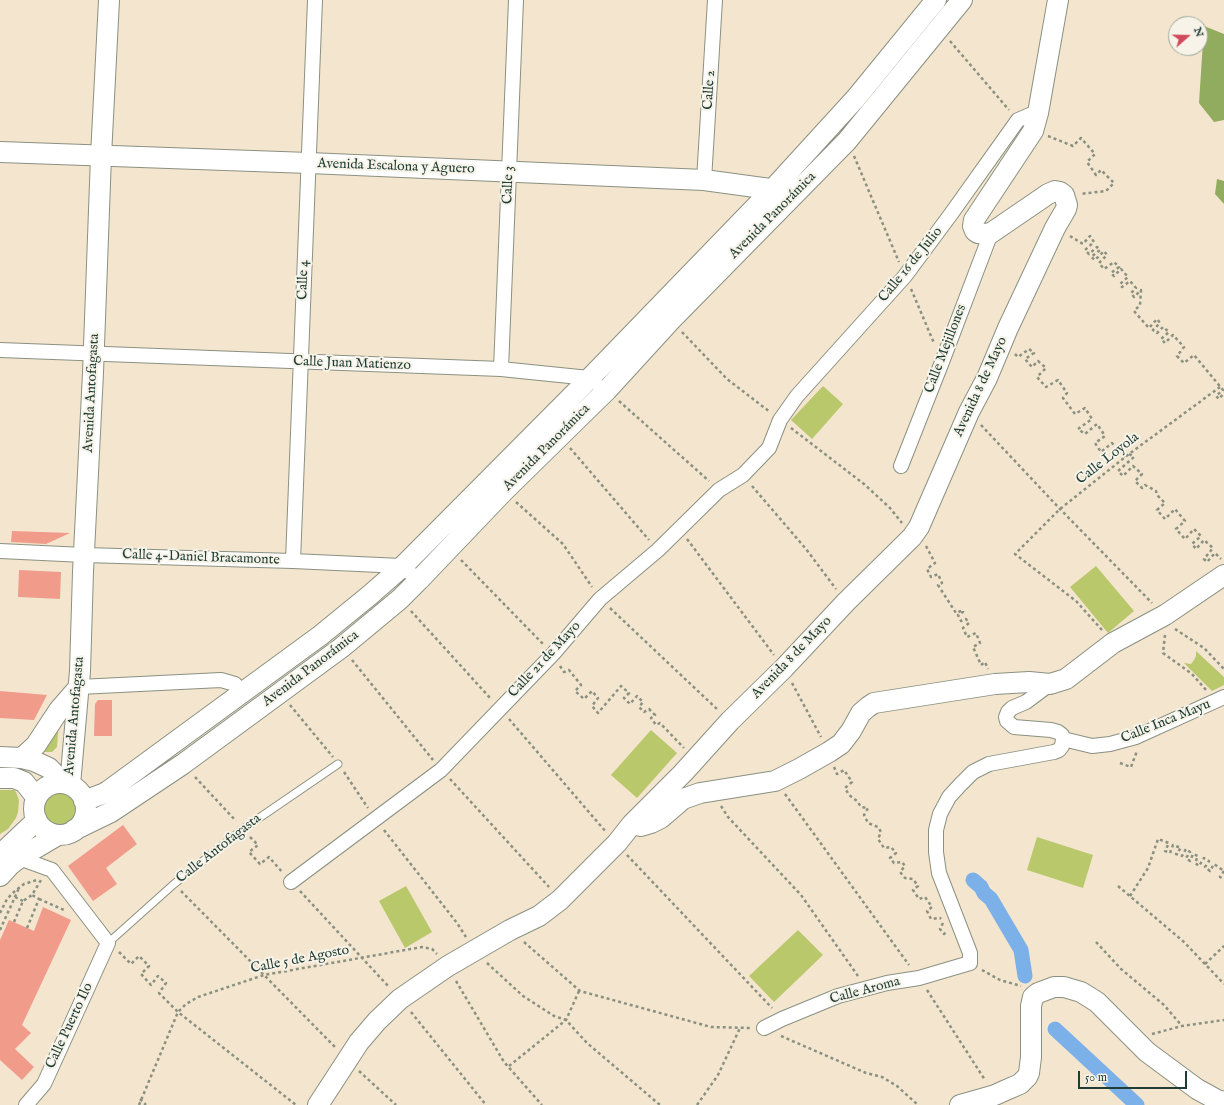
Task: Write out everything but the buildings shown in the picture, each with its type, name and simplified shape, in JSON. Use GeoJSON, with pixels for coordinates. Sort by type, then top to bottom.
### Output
{"type":"FeatureCollection","features":[{"type":"Feature","properties":{"kind":"street","name":"Avenida Antofagasta"},"geometry":{"type":"LineString","coordinates":[[66,784],[78,687],[109,0]]}},
{"type":"Feature","properties":{"kind":"street","name":"Calle 4"},"geometry":{"type":"LineString","coordinates":[[293,561],[315,0]]}},
{"type":"Feature","properties":{"kind":"street","name":"Calle 3"},"geometry":{"type":"LineString","coordinates":[[501,369],[516,0]]}},
{"type":"Feature","properties":{"kind":"street","name":"Calle 2"},"geometry":{"type":"LineString","coordinates":[[704,180],[715,0]]}},
{"type":"Feature","properties":{"kind":"street","name":"Avenida Panorámica"},"geometry":{"type":"LineString","coordinates":[[6,854],[66,833],[111,812],[183,764],[341,648],[400,599],[504,491],[606,390],[671,320],[778,197],[936,0]]}},
{"type":"Feature","properties":{"kind":"street"},"geometry":{"type":"LineString","coordinates":[[1058,0],[1030,121],[974,220],[973,226],[975,231],[982,234],[991,233],[1048,194],[1056,191],[1064,195]]}},
{"type":"Feature","properties":{"kind":"street","name":"Avenida Panorámica"},"geometry":{"type":"LineString","coordinates":[[84,801],[104,793],[321,635],[402,567],[590,378],[778,197],[847,140],[939,29],[954,2]]}},
{"type":"Feature","properties":{"kind":"street","name":"Calle 16 de Julio"},"geometry":{"type":"LineString","coordinates":[[780,420],[802,391],[905,276],[951,214],[1030,121]]}},
{"type":"Feature","properties":{"kind":"street","name":"Avenida Escalona y Aguero"},"geometry":{"type":"LineString","coordinates":[[0,152],[309,163],[704,180],[768,189],[778,197]]}},
{"type":"Feature","properties":{"kind":"street","name":"Avenida 8 de Mayo"},"geometry":{"type":"LineString","coordinates":[[318,1105],[359,1042],[400,999],[448,966],[510,930],[539,916],[560,900],[696,759],[730,721],[784,668],[846,602],[912,537],[918,527],[969,412],[987,378],[1008,328],[1055,228],[1066,209],[1067,205],[1064,195]]}},
{"type":"Feature","properties":{"kind":"street","name":"Calle Mejillones"},"geometry":{"type":"LineString","coordinates":[[901,466],[991,233]]}},
{"type":"Feature","properties":{"kind":"street","name":"Calle Juan Matienzo"},"geometry":{"type":"LineString","coordinates":[[0,350],[501,369],[590,378]]}},
{"type":"Feature","properties":{"kind":"street"},"geometry":{"type":"LineString","coordinates":[[590,378],[606,390]]}},
{"type":"Feature","properties":{"kind":"street","name":"Calle 21 de Mayo"},"geometry":{"type":"LineString","coordinates":[[291,882],[441,770],[554,654],[600,599],[680,530],[719,490],[742,475],[769,448],[780,420]]}},
{"type":"Feature","properties":{"kind":"street","name":"Calle 4-Daniel Bracamonte"},"geometry":{"type":"LineString","coordinates":[[0,551],[293,561],[402,567]]}},
{"type":"Feature","properties":{"kind":"street"},"geometry":{"type":"LineString","coordinates":[[402,567],[419,580]]}},
{"type":"Feature","properties":{"kind":"street"},"geometry":{"type":"LineString","coordinates":[[632,824],[641,826],[650,823],[660,818],[683,799],[700,793],[775,781],[800,769],[841,744],[851,732],[861,713],[874,704],[995,684],[1029,682],[1050,684],[1066,679],[1113,643],[1169,621],[1223,576]]}},
{"type":"Feature","properties":{"kind":"street"},"geometry":{"type":"LineString","coordinates":[[294,654],[308,672]]}},
{"type":"Feature","properties":{"kind":"street"},"geometry":{"type":"LineString","coordinates":[[22,758],[36,745],[59,710],[78,687],[220,680],[235,684],[242,692]]}},
{"type":"Feature","properties":{"kind":"street","name":"Calle Inca Mayu"},"geometry":{"type":"LineString","coordinates":[[1050,684],[1026,702],[1012,708],[1006,717],[1007,721],[1014,727],[1058,732],[1063,739],[1092,746],[1110,744],[1136,737],[1220,699]]}},
{"type":"Feature","properties":{"kind":"street"},"geometry":{"type":"LineString","coordinates":[[970,963],[970,953],[939,873],[936,852],[936,830],[940,814],[949,797],[973,772],[989,764],[1054,752],[1059,750],[1062,746],[1063,739]]}},
{"type":"Feature","properties":{"kind":"street"},"geometry":{"type":"LineString","coordinates":[[0,757],[22,758],[34,761],[49,768],[66,784],[76,789],[81,794],[85,809],[84,817],[80,824],[66,833],[50,832],[42,828],[36,820],[34,809],[36,798],[47,786],[55,783],[66,784]]}},
{"type":"Feature","properties":{"kind":"street"},"geometry":{"type":"LineString","coordinates":[[0,778],[14,778],[24,782],[36,798]]}},
{"type":"Feature","properties":{"kind":"street","name":"Avenida Panorámica"},"geometry":{"type":"LineString","coordinates":[[6,854],[36,820]]}},
{"type":"Feature","properties":{"kind":"street","name":"Avenida Panorámica"},"geometry":{"type":"LineString","coordinates":[[0,876],[10,865],[6,854]]}},
{"type":"Feature","properties":{"kind":"street"},"geometry":{"type":"LineString","coordinates":[[6,854],[52,870],[108,943]]}},
{"type":"Feature","properties":{"kind":"street","name":"Calle Puerto Ilo"},"geometry":{"type":"LineString","coordinates":[[26,1105],[44,1084],[108,943]]}},
{"type":"Feature","properties":{"kind":"street","name":"Calle Aroma"},"geometry":{"type":"LineString","coordinates":[[764,1028],[838,996],[866,988],[919,978],[970,963]]}},
{"type":"Feature","properties":{"kind":"street"},"geometry":{"type":"LineString","coordinates":[[960,1105],[995,1095],[1020,1084],[1030,1073],[1031,1006],[1033,997],[1038,993],[1054,987],[1064,987],[1082,992],[1097,1002],[1147,1052],[1197,1089],[1216,1100],[1224,1102]]}},
{"type":"Feature","properties":{"kind":"lane","name":"Calle Antofagasta"},"geometry":{"type":"LineString","coordinates":[[108,943],[174,884],[243,829],[338,764]]}},
{"type":"Feature","properties":{"kind":"path"},"geometry":{"type":"LineString","coordinates":[[939,29],[1030,121],[1072,146],[1081,138],[1095,154],[1087,162],[1096,175],[1101,170],[1114,183],[1106,191],[1064,195]]}},
{"type":"Feature","properties":{"kind":"path"},"geometry":{"type":"LineString","coordinates":[[847,140],[942,362]]}},
{"type":"Feature","properties":{"kind":"path"},"geometry":{"type":"LineString","coordinates":[[1055,228],[1083,244],[1090,236],[1094,242],[1085,250],[1090,254],[1097,247],[1100,250],[1091,257],[1095,260],[1104,252],[1107,255],[1099,263],[1104,269],[1114,262],[1119,267],[1111,273],[1114,276],[1122,269],[1128,277],[1120,284],[1122,287],[1130,281],[1136,288],[1131,293],[1134,297],[1140,290],[1140,304],[1134,311],[1149,328],[1157,319],[1160,323],[1153,330],[1157,333],[1163,327],[1169,332],[1161,339],[1165,343],[1173,335],[1184,347],[1176,356],[1184,363],[1194,355],[1223,390],[1216,396],[1219,399],[1224,394]]}},
{"type":"Feature","properties":{"kind":"path"},"geometry":{"type":"LineString","coordinates":[[1013,352],[1018,357],[1029,348],[1034,353],[1025,359],[1032,367],[1038,361],[1046,368],[1037,377],[1046,388],[1058,380],[1068,393],[1063,398],[1075,414],[1085,408],[1092,418],[1078,429],[1085,434],[1097,424],[1105,436],[1095,443],[1101,452],[1112,443],[1125,457]]}},
{"type":"Feature","properties":{"kind":"path","name":"Calle Loyola"},"geometry":{"type":"LineString","coordinates":[[1113,643],[1076,601],[1015,554],[1060,509],[1125,457],[1220,387]]}},
{"type":"Feature","properties":{"kind":"path"},"geometry":{"type":"LineString","coordinates":[[606,390],[719,490]]}},
{"type":"Feature","properties":{"kind":"path"},"geometry":{"type":"LineString","coordinates":[[969,412],[1060,509],[1169,621],[1204,648],[1224,669]]}},
{"type":"Feature","properties":{"kind":"path"},"geometry":{"type":"LineString","coordinates":[[559,436],[658,550]]}},
{"type":"Feature","properties":{"kind":"path"},"geometry":{"type":"LineString","coordinates":[[1129,454],[1134,457],[1118,471],[1123,476],[1133,466],[1142,474],[1135,481],[1142,488],[1145,485],[1156,491],[1157,495],[1165,503],[1157,510],[1165,519],[1176,509],[1186,521],[1176,529],[1185,538],[1194,529],[1201,536],[1192,544],[1196,549],[1204,540],[1213,548],[1204,559],[1207,562],[1215,553],[1223,561],[1214,569],[1223,576]]}},
{"type":"Feature","properties":{"kind":"path"},"geometry":{"type":"LineString","coordinates":[[742,475],[806,549],[846,602]]}},
{"type":"Feature","properties":{"kind":"path"},"geometry":{"type":"LineString","coordinates":[[504,491],[563,544],[600,599],[730,721]]}},
{"type":"Feature","properties":{"kind":"path"},"geometry":{"type":"LineString","coordinates":[[918,527],[929,554],[935,563],[927,569],[931,577],[938,574],[942,583],[938,585],[956,613],[963,610],[963,612],[958,615],[961,621],[966,618],[968,623],[963,628],[967,637],[976,633],[980,643],[973,647],[981,665],[985,662],[995,684]]}},
{"type":"Feature","properties":{"kind":"path"},"geometry":{"type":"LineString","coordinates":[[680,530],[784,668],[829,752],[837,774],[844,770],[852,782],[845,788],[849,795],[857,801],[861,807],[868,808],[864,815],[868,823],[878,827],[882,832],[878,839],[884,848],[891,847],[896,853],[890,858],[894,863],[902,862],[905,866],[900,872],[905,878],[913,879],[918,886],[914,890],[919,899],[925,898],[932,907],[927,911],[931,918],[940,918],[944,923],[940,929],[944,934],[949,931],[952,934]]}},
{"type":"Feature","properties":{"kind":"path"},"geometry":{"type":"LineString","coordinates":[[449,548],[554,654],[564,672],[569,670],[581,685],[575,691],[584,699],[592,692],[598,698],[592,706],[598,713],[620,686],[629,693],[624,698],[630,704],[637,696],[643,702],[639,707],[644,712],[650,709],[656,715],[651,718],[656,725],[660,723],[696,759]]}},
{"type":"Feature","properties":{"kind":"path"},"geometry":{"type":"LineString","coordinates":[[400,599],[500,709],[616,843],[782,1019]]}},
{"type":"Feature","properties":{"kind":"path"},"geometry":{"type":"LineString","coordinates":[[1169,621],[1165,633],[1162,653],[1192,674],[1220,699]]}},
{"type":"Feature","properties":{"kind":"path"},"geometry":{"type":"LineString","coordinates":[[1120,764],[1131,767],[1144,734]]}},
{"type":"Feature","properties":{"kind":"path"},"geometry":{"type":"LineString","coordinates":[[183,764],[258,846],[249,852],[260,864],[269,857],[400,999],[486,1105]]}},
{"type":"Feature","properties":{"kind":"path"},"geometry":{"type":"LineString","coordinates":[[775,781],[919,978],[995,1095]]}},
{"type":"Feature","properties":{"kind":"path"},"geometry":{"type":"LineString","coordinates":[[714,790],[728,817],[801,895],[866,988]]}},
{"type":"Feature","properties":{"kind":"path"},"geometry":{"type":"LineString","coordinates":[[1130,896],[1148,868],[1158,840],[1169,842],[1166,850],[1170,853],[1173,845],[1181,848],[1176,854],[1182,856],[1186,849],[1190,852],[1186,858],[1190,861],[1193,854],[1198,856],[1194,863],[1199,866],[1204,858],[1209,861],[1205,867],[1210,871],[1214,864],[1224,871],[1220,877],[1224,879]]}},
{"type":"Feature","properties":{"kind":"path"},"geometry":{"type":"LineString","coordinates":[[0,913],[7,899],[20,887],[28,882],[41,880],[32,895],[23,901],[14,922]]}},
{"type":"Feature","properties":{"kind":"path"},"geometry":{"type":"LineString","coordinates":[[174,884],[347,1060],[396,1105]]}},
{"type":"Feature","properties":{"kind":"path"},"geometry":{"type":"LineString","coordinates":[[1118,886],[1184,942],[1224,984]]}},
{"type":"Feature","properties":{"kind":"path"},"geometry":{"type":"LineString","coordinates":[[0,930],[20,887]]}},
{"type":"Feature","properties":{"kind":"path"},"geometry":{"type":"LineString","coordinates":[[32,895],[68,912]]}},
{"type":"Feature","properties":{"kind":"path"},"geometry":{"type":"LineString","coordinates":[[3,896],[7,899]]}},
{"type":"Feature","properties":{"kind":"path"},"geometry":{"type":"LineString","coordinates":[[15,897],[23,901]]}},
{"type":"Feature","properties":{"kind":"path"},"geometry":{"type":"LineString","coordinates":[[27,928],[40,899]]}},
{"type":"Feature","properties":{"kind":"path"},"geometry":{"type":"LineString","coordinates":[[510,930],[580,991],[711,1028],[764,1028],[866,1073],[882,1077],[897,1086],[918,1105]]}},
{"type":"Feature","properties":{"kind":"path"},"geometry":{"type":"LineString","coordinates":[[1096,942],[1121,969],[1164,1005],[1182,1026]]}},
{"type":"Feature","properties":{"kind":"path"},"geometry":{"type":"LineString","coordinates":[[108,943],[131,964],[139,956],[149,966],[141,974],[151,985],[158,976],[166,983],[159,993],[178,1012],[296,1105]]}},
{"type":"Feature","properties":{"kind":"path"},"geometry":{"type":"LineString","coordinates":[[1205,964],[1224,946]]}},
{"type":"Feature","properties":{"kind":"path","name":"Calle 5 de Agosto"},"geometry":{"type":"LineString","coordinates":[[178,1012],[186,1004],[198,997],[264,975],[422,947],[432,949],[448,966],[504,1062],[542,1105]]}},
{"type":"Feature","properties":{"kind":"path"},"geometry":{"type":"LineString","coordinates":[[475,950],[523,996],[554,1016],[566,1020],[587,1043],[660,1105]]}},
{"type":"Feature","properties":{"kind":"path"},"geometry":{"type":"LineString","coordinates":[[970,963],[1000,980],[1034,989],[1038,993]]}},
{"type":"Feature","properties":{"kind":"path"},"geometry":{"type":"LineString","coordinates":[[509,1066],[566,1020],[580,991]]}},
{"type":"Feature","properties":{"kind":"path"},"geometry":{"type":"LineString","coordinates":[[139,1105],[140,1099],[178,1012]]}},
{"type":"Feature","properties":{"kind":"path"},"geometry":{"type":"LineString","coordinates":[[1134,1039],[1182,1026],[1224,1020]]}},
{"type":"Feature","properties":{"kind":"path"},"geometry":{"type":"LineString","coordinates":[[697,1105],[718,1075],[740,1028]]}},
{"type":"Feature","properties":{"kind":"path"},"geometry":{"type":"LineString","coordinates":[[140,1099],[146,1105]]}},
{"type":"Feature","properties":{"kind":"green space"},"geometry":{"type":"Polygon","coordinates":[[[1208,28],[1224,34],[1224,120],[1214,122],[1199,103],[1202,56],[1208,56],[1208,28]]]}},
{"type":"Feature","properties":{"kind":"green space"},"geometry":{"type":"Polygon","coordinates":[[[1217,179],[1224,181],[1224,204],[1215,194],[1217,179]]]}},
{"type":"Feature","properties":{"kind":"green space"},"geometry":{"type":"Polygon","coordinates":[[[823,386],[843,404],[812,439],[791,420],[823,386]]]}},
{"type":"Feature","properties":{"kind":"green space"},"geometry":{"type":"Polygon","coordinates":[[[1096,566],[1134,611],[1108,633],[1070,587],[1096,566]]]}},
{"type":"Feature","properties":{"kind":"green space"},"geometry":{"type":"Polygon","coordinates":[[[1196,651],[1224,677],[1224,685],[1212,691],[1184,663],[1191,664],[1196,656],[1196,651]]]}},
{"type":"Feature","properties":{"kind":"green space"},"geometry":{"type":"Polygon","coordinates":[[[59,721],[57,747],[52,752],[44,752],[43,751],[59,721]]]}},
{"type":"Feature","properties":{"kind":"green space"},"geometry":{"type":"Polygon","coordinates":[[[651,730],[677,753],[637,798],[611,775],[651,730]]]}},
{"type":"Feature","properties":{"kind":"green space"},"geometry":{"type":"Polygon","coordinates":[[[0,790],[14,790],[19,800],[16,818],[8,829],[0,834],[0,790]]]}},
{"type":"Feature","properties":{"kind":"green space"},"geometry":{"type":"Polygon","coordinates":[[[57,791],[63,791],[67,792],[74,798],[77,808],[76,815],[70,822],[63,825],[57,825],[53,824],[46,818],[43,811],[43,805],[44,801],[50,794],[57,791]]]}},
{"type":"Feature","properties":{"kind":"green space"},"geometry":{"type":"Polygon","coordinates":[[[1037,837],[1093,855],[1083,888],[1027,870],[1037,837]]]}},
{"type":"Feature","properties":{"kind":"green space"},"geometry":{"type":"Polygon","coordinates":[[[406,886],[432,932],[405,948],[379,901],[406,886]]]}},
{"type":"Feature","properties":{"kind":"green space"},"geometry":{"type":"Polygon","coordinates":[[[798,930],[823,955],[774,1002],[749,976],[798,930]]]}},
{"type":"Feature","properties":{"kind":"waterway"},"geometry":{"type":"LineString","coordinates":[[973,880],[991,899],[1021,950],[1025,976]]}},
{"type":"Feature","properties":{"kind":"waterway"},"geometry":{"type":"LineString","coordinates":[[1055,1029],[1137,1105]]}}]}
